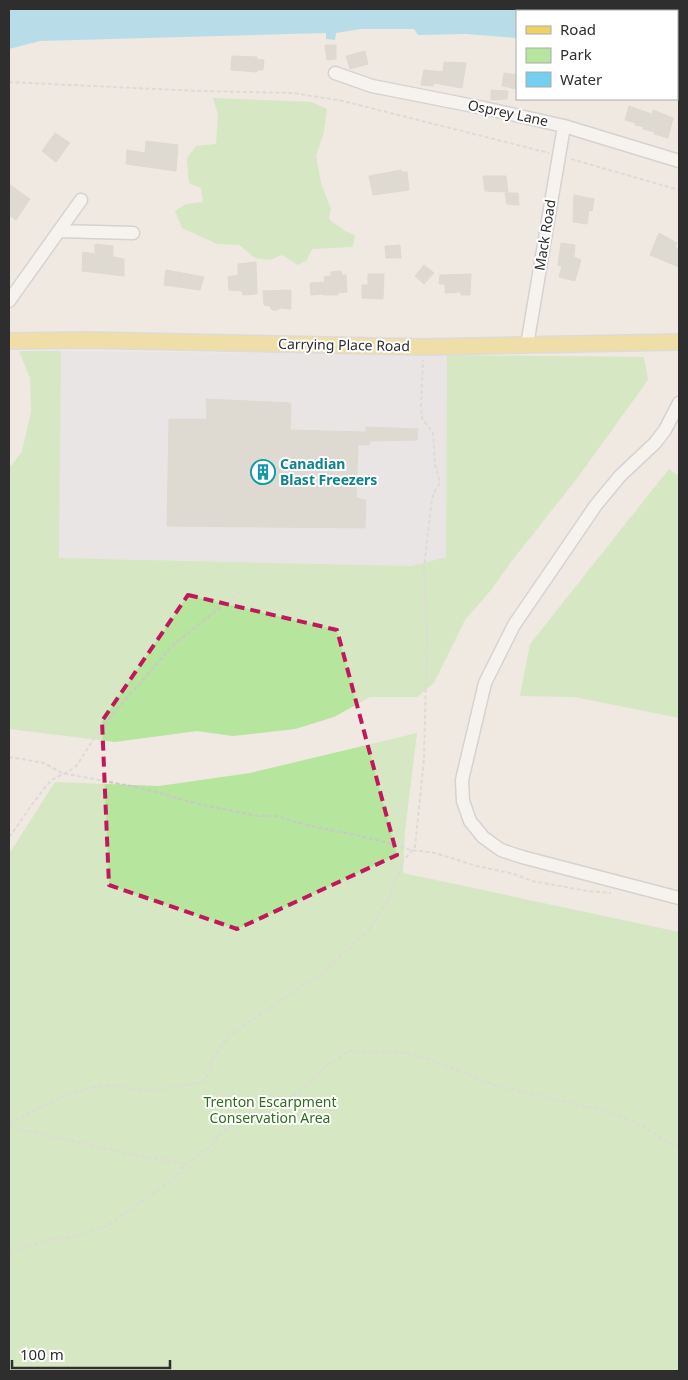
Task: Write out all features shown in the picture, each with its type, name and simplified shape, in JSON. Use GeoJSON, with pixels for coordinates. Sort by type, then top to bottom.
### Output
{"type":"FeatureCollection","features":[{"type":"Feature","properties":{"kind":"main road","name":"Carrying Place Road"},"geometry":{"type":"LineString","coordinates":[[9,341],[94,340],[424,347],[679,342]]}},
{"type":"Feature","properties":{"kind":"street","name":"Osprey Lane"},"geometry":{"type":"LineString","coordinates":[[335,73],[372,86],[564,126],[679,161]]}},
{"type":"Feature","properties":{"kind":"street","name":"Mack Road"},"geometry":{"type":"LineString","coordinates":[[527,345],[564,126]]}},
{"type":"Feature","properties":{"kind":"street"},"geometry":{"type":"LineString","coordinates":[[9,301],[81,200]]}},
{"type":"Feature","properties":{"kind":"street"},"geometry":{"type":"LineString","coordinates":[[58,231],[132,233]]}},
{"type":"Feature","properties":{"kind":"street"},"geometry":{"type":"LineString","coordinates":[[679,403],[656,443],[620,476],[596,505],[510,631],[485,683],[462,780],[463,801],[470,820],[483,837],[501,850],[679,898]]}},
{"type":"Feature","properties":{"kind":"path"},"geometry":{"type":"LineString","coordinates":[[9,82],[198,91],[293,93],[343,101],[558,155],[679,190]]}},
{"type":"Feature","properties":{"kind":"path"},"geometry":{"type":"LineString","coordinates":[[9,1124],[64,1096],[94,1087],[113,1085],[144,1091],[194,1084],[205,1079],[209,1074],[214,1056],[229,1036],[323,972],[370,929],[390,896],[403,861],[415,847],[424,759],[427,638],[424,568],[432,499],[440,482],[435,465],[433,433],[422,418],[424,347]]}},
{"type":"Feature","properties":{"kind":"path"},"geometry":{"type":"LineString","coordinates":[[9,837],[51,781],[62,773],[73,770],[101,728],[172,646],[241,591]]}},
{"type":"Feature","properties":{"kind":"path"},"geometry":{"type":"LineString","coordinates":[[9,756],[44,763],[62,773],[141,788],[202,805],[258,816],[276,816],[306,825],[374,839],[413,850],[435,853],[477,866],[514,874],[532,881],[588,891],[612,893]]}},
{"type":"Feature","properties":{"kind":"path"},"geometry":{"type":"LineString","coordinates":[[9,1252],[107,1226],[174,1178],[186,1164],[211,1146],[218,1135],[244,1118],[285,1101],[306,1087],[322,1069],[349,1051],[355,1050],[405,1052],[429,1059],[494,1085],[610,1112],[645,1126],[666,1141],[679,1147]]}},
{"type":"Feature","properties":{"kind":"path"},"geometry":{"type":"LineString","coordinates":[[9,1124],[19,1129],[130,1154],[186,1164]]}},
{"type":"Feature","properties":{"kind":"highlighted area"},"geometry":{"type":"Polygon","coordinates":[[[188,595],[337,630],[397,855],[237,929],[109,885],[102,721],[188,595]]]}},
{"type":"Feature","properties":{"kind":"shaded area"},"geometry":{"type":"Polygon","coordinates":[[[61,351],[447,355],[446,557],[411,566],[58,558],[61,351]]]}},
{"type":"Feature","properties":{"kind":"green space"},"geometry":{"type":"Polygon","coordinates":[[[213,98],[312,102],[327,109],[324,132],[316,156],[321,183],[331,209],[329,219],[345,231],[355,235],[353,247],[312,249],[307,260],[298,265],[282,255],[270,260],[255,258],[239,245],[217,244],[182,228],[175,211],[186,204],[203,202],[201,188],[189,183],[187,158],[196,146],[216,144],[218,115],[213,98]]]}},
{"type":"Feature","properties":{"kind":"green space"},"geometry":{"type":"Polygon","coordinates":[[[19,351],[61,351],[59,558],[411,566],[446,557],[447,355],[644,357],[648,380],[578,477],[491,590],[465,620],[434,683],[417,697],[370,697],[334,717],[295,729],[233,736],[197,731],[115,742],[9,729],[9,466],[11,466],[22,451],[31,412],[30,378],[19,351]]]}},
{"type":"Feature","properties":{"kind":"green space"},"geometry":{"type":"Polygon","coordinates":[[[669,469],[679,476],[679,718],[574,697],[520,696],[530,644],[669,469]]]}},
{"type":"Feature","properties":{"kind":"green space","name":"Trenton Escarpment Conservation Area"},"geometry":{"type":"Polygon","coordinates":[[[417,733],[405,831],[403,873],[679,932],[679,1371],[9,1371],[9,854],[55,782],[159,786],[250,773],[417,733]]]}},
{"type":"Feature","properties":{"kind":"water"},"geometry":{"type":"Polygon","coordinates":[[[9,9],[679,9],[679,66],[678,10],[516,10],[516,38],[466,34],[418,35],[414,29],[361,29],[336,33],[335,40],[326,39],[326,33],[40,41],[9,49],[9,9]]]}},
{"type":"Feature","properties":{"kind":"building"},"geometry":{"type":"Polygon","coordinates":[[[325,45],[336,45],[336,59],[327,60],[325,45]]]}},
{"type":"Feature","properties":{"kind":"building"},"geometry":{"type":"Polygon","coordinates":[[[365,51],[368,64],[350,69],[346,56],[365,51]]]}},
{"type":"Feature","properties":{"kind":"building"},"geometry":{"type":"Polygon","coordinates":[[[232,56],[257,57],[257,59],[264,60],[263,70],[257,70],[257,72],[231,70],[232,56]]]}},
{"type":"Feature","properties":{"kind":"building"},"geometry":{"type":"Polygon","coordinates":[[[444,62],[466,63],[462,88],[434,83],[433,86],[421,85],[424,70],[443,72],[444,62]]]}},
{"type":"Feature","properties":{"kind":"building"},"geometry":{"type":"Polygon","coordinates":[[[504,73],[516,75],[516,89],[502,86],[504,73]]]}},
{"type":"Feature","properties":{"kind":"building"},"geometry":{"type":"Polygon","coordinates":[[[491,90],[508,91],[507,99],[491,100],[491,90]]]}},
{"type":"Feature","properties":{"kind":"building"},"geometry":{"type":"Polygon","coordinates":[[[629,106],[652,114],[653,110],[673,118],[668,138],[654,134],[655,132],[643,129],[644,127],[635,125],[636,123],[625,120],[629,106]]]}},
{"type":"Feature","properties":{"kind":"building"},"geometry":{"type":"Polygon","coordinates":[[[55,133],[70,143],[56,162],[42,151],[55,133]]]}},
{"type":"Feature","properties":{"kind":"building"},"geometry":{"type":"Polygon","coordinates":[[[146,141],[178,145],[176,171],[126,164],[127,150],[145,153],[146,141]]]}},
{"type":"Feature","properties":{"kind":"building"},"geometry":{"type":"Polygon","coordinates":[[[401,170],[401,172],[407,172],[409,190],[373,195],[369,176],[401,170]]]}},
{"type":"Feature","properties":{"kind":"building"},"geometry":{"type":"Polygon","coordinates":[[[483,176],[506,176],[508,192],[485,191],[483,176]]]}},
{"type":"Feature","properties":{"kind":"building"},"geometry":{"type":"Polygon","coordinates":[[[9,184],[30,199],[16,220],[9,215],[9,184]]]}},
{"type":"Feature","properties":{"kind":"building"},"geometry":{"type":"Polygon","coordinates":[[[505,193],[518,193],[519,205],[507,204],[505,193]]]}},
{"type":"Feature","properties":{"kind":"building"},"geometry":{"type":"Polygon","coordinates":[[[574,195],[594,199],[592,211],[589,210],[587,224],[573,222],[574,195]]]}},
{"type":"Feature","properties":{"kind":"building"},"geometry":{"type":"Polygon","coordinates":[[[659,233],[677,243],[675,247],[679,249],[679,267],[650,255],[659,233]]]}},
{"type":"Feature","properties":{"kind":"building"},"geometry":{"type":"Polygon","coordinates":[[[561,243],[575,245],[574,257],[581,260],[575,281],[559,277],[562,266],[558,265],[561,243]]]}},
{"type":"Feature","properties":{"kind":"building"},"geometry":{"type":"Polygon","coordinates":[[[95,244],[113,246],[113,257],[124,259],[124,276],[82,271],[83,252],[95,254],[95,244]]]}},
{"type":"Feature","properties":{"kind":"building"},"geometry":{"type":"Polygon","coordinates":[[[400,245],[401,258],[386,258],[385,246],[400,245]]]}},
{"type":"Feature","properties":{"kind":"building"},"geometry":{"type":"Polygon","coordinates":[[[256,262],[257,294],[243,295],[242,291],[229,290],[228,277],[238,275],[238,264],[256,262]]]}},
{"type":"Feature","properties":{"kind":"building"},"geometry":{"type":"Polygon","coordinates":[[[424,265],[434,273],[424,284],[415,276],[424,265]]]}},
{"type":"Feature","properties":{"kind":"building"},"geometry":{"type":"Polygon","coordinates":[[[166,270],[204,277],[200,290],[164,285],[166,270]]]}},
{"type":"Feature","properties":{"kind":"building"},"geometry":{"type":"Polygon","coordinates":[[[341,271],[342,275],[346,275],[347,292],[337,293],[338,295],[311,295],[310,283],[325,282],[324,277],[331,276],[331,272],[341,271]]]}},
{"type":"Feature","properties":{"kind":"building"},"geometry":{"type":"Polygon","coordinates":[[[368,274],[384,274],[383,299],[362,298],[362,285],[368,285],[368,274]]]}},
{"type":"Feature","properties":{"kind":"building"},"geometry":{"type":"Polygon","coordinates":[[[471,274],[470,295],[461,295],[461,292],[445,293],[445,284],[439,284],[440,275],[471,274]]]}},
{"type":"Feature","properties":{"kind":"building"},"geometry":{"type":"Polygon","coordinates":[[[291,290],[291,309],[280,308],[272,310],[270,306],[264,305],[263,291],[291,290]]]}},
{"type":"Feature","properties":{"kind":"building","name":"Canadian Blast Freezers"},"geometry":{"type":"Polygon","coordinates":[[[206,399],[291,403],[290,430],[366,432],[366,427],[418,429],[417,440],[370,441],[369,445],[358,445],[356,498],[366,500],[365,528],[167,526],[169,419],[207,419],[206,399]]]}},
{"type":"Feature","properties":{"kind":"place","name":"Canadian Blast Freezers"},"geometry":{"type":"Point","coordinates":[263,472]}}]}
